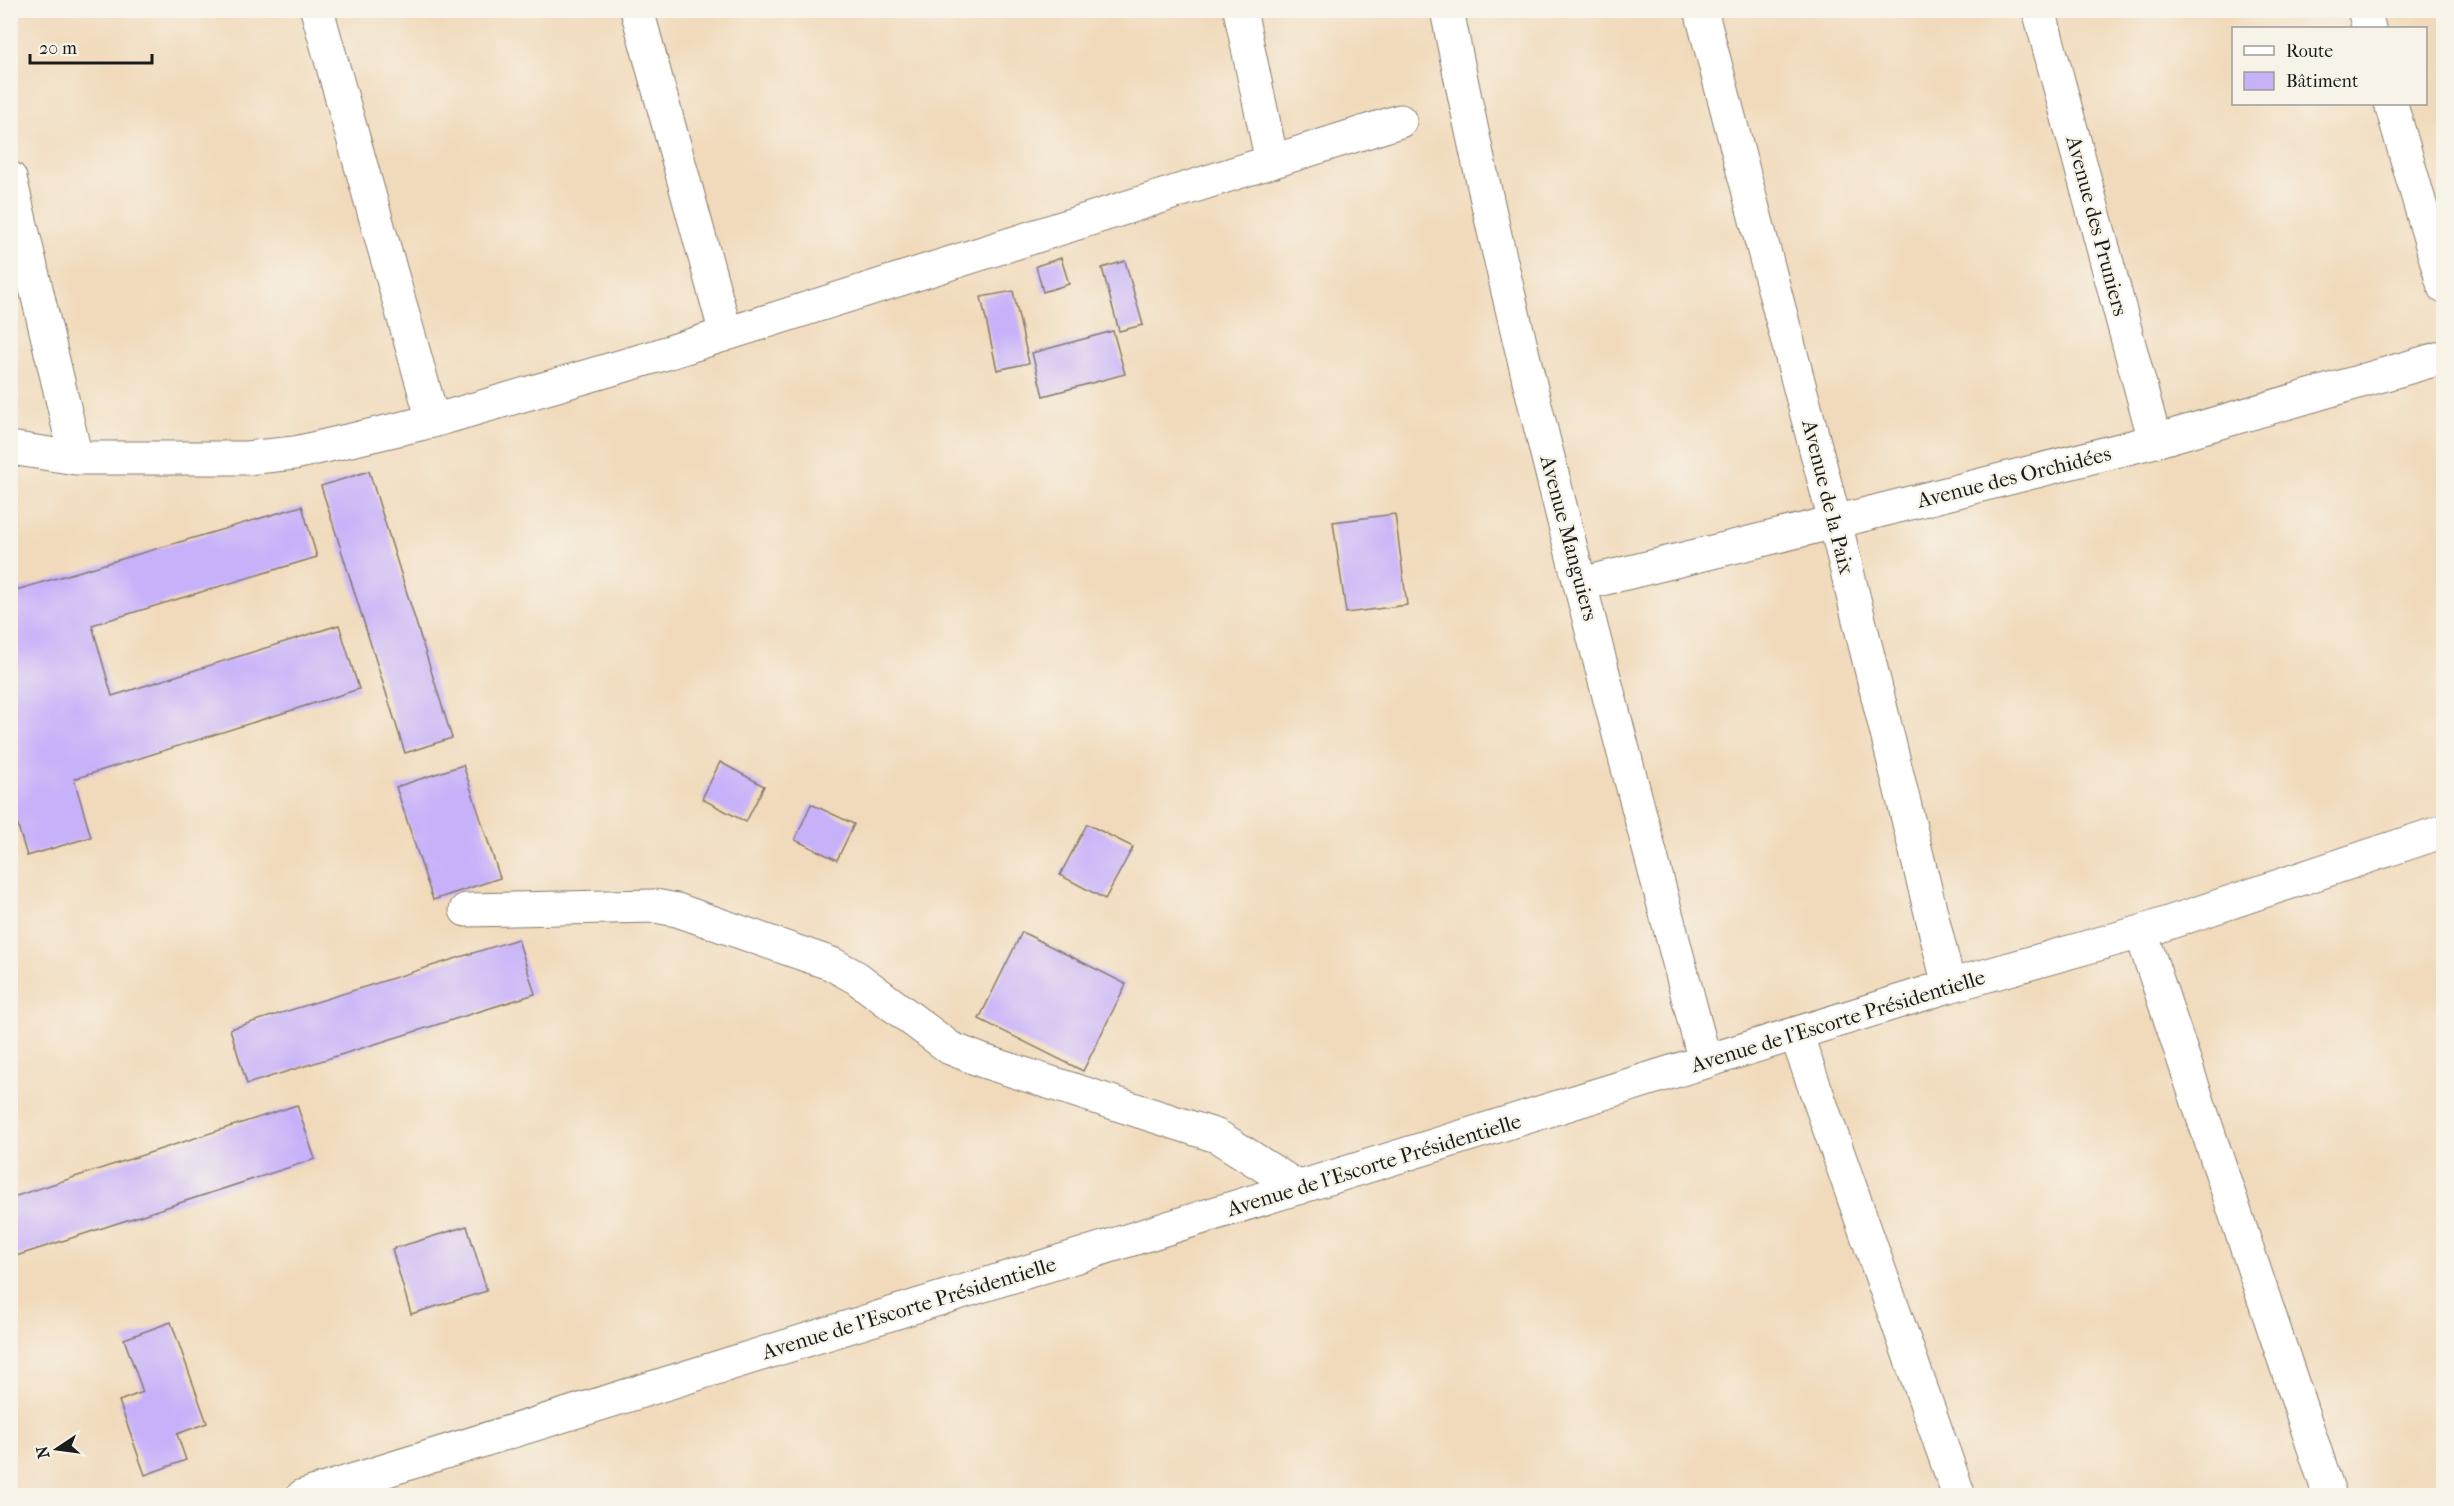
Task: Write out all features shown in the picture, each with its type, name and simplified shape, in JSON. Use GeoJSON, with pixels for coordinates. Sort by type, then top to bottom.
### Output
{"type":"FeatureCollection","features":[{"type":"Feature","properties":{"kind":"street"},"geometry":{"type":"LineString","coordinates":[[317,10],[433,421]]}},
{"type":"Feature","properties":{"kind":"street"},"geometry":{"type":"LineString","coordinates":[[637,10],[726,334]]}},
{"type":"Feature","properties":{"kind":"street"},"geometry":{"type":"LineString","coordinates":[[1240,10],[1272,162]]}},
{"type":"Feature","properties":{"kind":"street","name":"Avenue Manguiers"},"geometry":{"type":"LineString","coordinates":[[1447,10],[1464,97],[1553,485],[1581,584],[1705,1062]]}},
{"type":"Feature","properties":{"kind":"street","name":"Avenue de la Paix"},"geometry":{"type":"LineString","coordinates":[[1701,10],[1835,522],[1949,986]]}},
{"type":"Feature","properties":{"kind":"street","name":"Avenue des Pruniers"},"geometry":{"type":"LineString","coordinates":[[2039,10],[2155,441]]}},
{"type":"Feature","properties":{"kind":"street"},"geometry":{"type":"LineString","coordinates":[[2364,10],[2369,27]]}},
{"type":"Feature","properties":{"kind":"street"},"geometry":{"type":"LineString","coordinates":[[2391,105],[2444,287]]}},
{"type":"Feature","properties":{"kind":"street"},"geometry":{"type":"LineString","coordinates":[[10,448],[76,458],[246,458],[295,453],[433,421],[657,356],[1400,121]]}},
{"type":"Feature","properties":{"kind":"street"},"geometry":{"type":"LineString","coordinates":[[10,178],[76,458]]}},
{"type":"Feature","properties":{"kind":"street","name":"Avenue des Orchidées"},"geometry":{"type":"LineString","coordinates":[[1581,584],[2155,441],[2444,357]]}},
{"type":"Feature","properties":{"kind":"street","name":"Avenue de l'Escorte Présidentielle"},"geometry":{"type":"LineString","coordinates":[[303,1496],[1949,986],[2141,932],[2444,831]]}},
{"type":"Feature","properties":{"kind":"street"},"geometry":{"type":"LineString","coordinates":[[466,910],[655,906],[677,910],[832,964],[857,978],[950,1048],[983,1061],[1217,1136],[1299,1188]]}},
{"type":"Feature","properties":{"kind":"street"},"geometry":{"type":"LineString","coordinates":[[2141,932],[2330,1496]]}},
{"type":"Feature","properties":{"kind":"street"},"geometry":{"type":"LineString","coordinates":[[1796,1034],[1959,1496]]}},
{"type":"Feature","properties":{"kind":"building"},"geometry":{"type":"Polygon","coordinates":[[[1061,258],[1069,284],[1043,292],[1036,266],[1061,258]]]}},
{"type":"Feature","properties":{"kind":"building"},"geometry":{"type":"Polygon","coordinates":[[[1125,261],[1143,325],[1119,331],[1102,268],[1125,261]]]}},
{"type":"Feature","properties":{"kind":"building"},"geometry":{"type":"Polygon","coordinates":[[[1013,291],[1029,363],[997,370],[981,297],[1013,291]]]}},
{"type":"Feature","properties":{"kind":"building"},"geometry":{"type":"Polygon","coordinates":[[[1113,331],[1125,374],[1043,396],[1032,353],[1113,331]]]}},
{"type":"Feature","properties":{"kind":"building"},"geometry":{"type":"Polygon","coordinates":[[[369,471],[452,738],[405,753],[321,486],[369,471]]]}},
{"type":"Feature","properties":{"kind":"building"},"geometry":{"type":"Polygon","coordinates":[[[302,506],[317,557],[92,625],[112,696],[339,625],[359,689],[74,779],[91,837],[27,856],[10,800],[10,572],[16,590],[302,506]]]}},
{"type":"Feature","properties":{"kind":"building"},"geometry":{"type":"Polygon","coordinates":[[[1395,514],[1407,605],[1346,613],[1333,522],[1395,514]]]}},
{"type":"Feature","properties":{"kind":"building"},"geometry":{"type":"Polygon","coordinates":[[[720,762],[764,786],[746,822],[702,799],[720,762]]]}},
{"type":"Feature","properties":{"kind":"building"},"geometry":{"type":"Polygon","coordinates":[[[463,765],[500,878],[433,900],[396,787],[463,765]]]}},
{"type":"Feature","properties":{"kind":"building"},"geometry":{"type":"Polygon","coordinates":[[[811,804],[854,824],[837,860],[795,840],[811,804]]]}},
{"type":"Feature","properties":{"kind":"building"},"geometry":{"type":"Polygon","coordinates":[[[1087,824],[1133,847],[1105,899],[1060,875],[1087,824]]]}},
{"type":"Feature","properties":{"kind":"building"},"geometry":{"type":"Polygon","coordinates":[[[1022,932],[1126,984],[1083,1071],[979,1019],[1022,932]]]}},
{"type":"Feature","properties":{"kind":"building"},"geometry":{"type":"Polygon","coordinates":[[[518,939],[535,994],[247,1084],[230,1029],[518,939]]]}},
{"type":"Feature","properties":{"kind":"building"},"geometry":{"type":"Polygon","coordinates":[[[297,1105],[315,1159],[10,1258],[10,1198],[297,1105]]]}},
{"type":"Feature","properties":{"kind":"building"},"geometry":{"type":"Polygon","coordinates":[[[467,1226],[487,1291],[411,1314],[392,1249],[467,1226]]]}},
{"type":"Feature","properties":{"kind":"building"},"geometry":{"type":"Polygon","coordinates":[[[171,1322],[207,1423],[177,1434],[186,1460],[145,1475],[119,1401],[143,1392],[124,1339],[171,1322]]]}}]}
